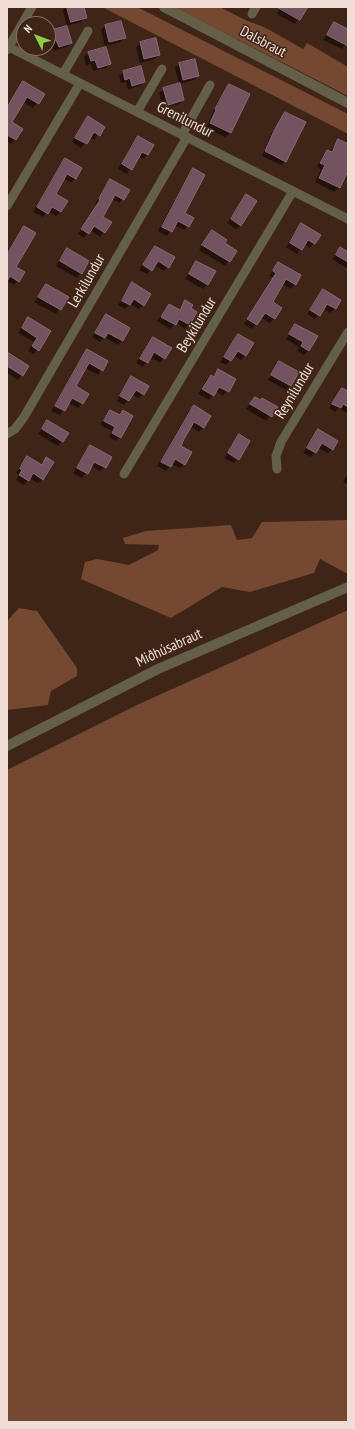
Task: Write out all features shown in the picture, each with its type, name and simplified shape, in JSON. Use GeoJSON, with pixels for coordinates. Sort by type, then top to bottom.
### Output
{"type":"FeatureCollection","features":[{"type":"Feature","properties":{"kind":"street"},"geometry":{"type":"LineString","coordinates":[[8,48],[32,7]]}},
{"type":"Feature","properties":{"kind":"street","name":"Dalsbraut"},"geometry":{"type":"LineString","coordinates":[[164,7],[348,103]]}},
{"type":"Feature","properties":{"kind":"street"},"geometry":{"type":"LineString","coordinates":[[63,74],[88,31]]}},
{"type":"Feature","properties":{"kind":"street","name":"Grenilundur"},"geometry":{"type":"LineString","coordinates":[[8,48],[63,74],[348,219]]}},
{"type":"Feature","properties":{"kind":"street"},"geometry":{"type":"LineString","coordinates":[[137,112],[162,69]]}},
{"type":"Feature","properties":{"kind":"street"},"geometry":{"type":"LineString","coordinates":[[7,206],[80,83]]}},
{"type":"Feature","properties":{"kind":"street","name":"Lerkilundur"},"geometry":{"type":"LineString","coordinates":[[7,434],[15,430],[24,418],[184,136],[210,85]]}},
{"type":"Feature","properties":{"kind":"street","name":"Beykilundur"},"geometry":{"type":"LineString","coordinates":[[124,474],[293,191]]}},
{"type":"Feature","properties":{"kind":"street","name":"Reynilundur"},"geometry":{"type":"LineString","coordinates":[[277,469],[276,456],[281,442],[348,332]]}},
{"type":"Feature","properties":{"kind":"street","name":"Miðhúsabraut"},"geometry":{"type":"LineString","coordinates":[[7,746],[158,669],[348,586]]}},
{"type":"Feature","properties":{"kind":"shaded area"},"geometry":{"type":"Polygon","coordinates":[[[102,7],[137,7],[348,114],[348,134],[102,7]]]}},
{"type":"Feature","properties":{"kind":"shaded area"},"geometry":{"type":"Polygon","coordinates":[[[174,7],[220,7],[243,19],[266,28],[303,49],[307,43],[348,67],[348,96],[174,7]]]}},
{"type":"Feature","properties":{"kind":"shaded area"},"geometry":{"type":"Polygon","coordinates":[[[348,520],[348,572],[346,573],[320,559],[314,573],[250,592],[222,587],[171,618],[81,579],[85,562],[97,559],[129,565],[158,550],[159,545],[125,544],[123,538],[146,531],[231,525],[237,540],[252,538],[262,522],[348,520]]]}},
{"type":"Feature","properties":{"kind":"shaded area"},"geometry":{"type":"Polygon","coordinates":[[[19,608],[37,611],[77,668],[77,676],[51,691],[48,705],[7,710],[7,621],[19,608]]]}},
{"type":"Feature","properties":{"kind":"shaded area"},"geometry":{"type":"Polygon","coordinates":[[[348,610],[348,1422],[7,1422],[7,770],[139,704],[348,610]]]}},
{"type":"Feature","properties":{"kind":"building"},"geometry":{"type":"Polygon","coordinates":[[[67,7],[84,7],[87,18],[71,22],[67,7]]]}},
{"type":"Feature","properties":{"kind":"building"},"geometry":{"type":"Polygon","coordinates":[[[277,7],[308,7],[300,20],[277,7]]]}},
{"type":"Feature","properties":{"kind":"building"},"geometry":{"type":"Polygon","coordinates":[[[121,21],[126,38],[109,42],[105,25],[121,21]]]}},
{"type":"Feature","properties":{"kind":"building"},"geometry":{"type":"Polygon","coordinates":[[[334,22],[348,29],[348,46],[327,35],[334,22]]]}},
{"type":"Feature","properties":{"kind":"building"},"geometry":{"type":"Polygon","coordinates":[[[67,26],[72,43],[59,47],[56,40],[56,29],[67,26]]]}},
{"type":"Feature","properties":{"kind":"building"},"geometry":{"type":"Polygon","coordinates":[[[156,38],[160,55],[144,59],[140,42],[156,38]]]}},
{"type":"Feature","properties":{"kind":"building"},"geometry":{"type":"Polygon","coordinates":[[[106,47],[111,64],[98,68],[95,60],[91,61],[88,52],[106,47]]]}},
{"type":"Feature","properties":{"kind":"building"},"geometry":{"type":"Polygon","coordinates":[[[195,59],[199,76],[183,80],[179,63],[195,59]]]}},
{"type":"Feature","properties":{"kind":"building"},"geometry":{"type":"Polygon","coordinates":[[[141,66],[145,82],[132,86],[130,78],[125,80],[123,71],[141,66]]]}},
{"type":"Feature","properties":{"kind":"building"},"geometry":{"type":"Polygon","coordinates":[[[23,81],[45,94],[39,104],[27,97],[12,122],[23,129],[16,140],[7,135],[7,108],[23,81]]]}},
{"type":"Feature","properties":{"kind":"building"},"geometry":{"type":"Polygon","coordinates":[[[180,83],[184,100],[168,105],[163,88],[180,83]]]}},
{"type":"Feature","properties":{"kind":"building"},"geometry":{"type":"Polygon","coordinates":[[[229,84],[250,94],[231,133],[210,123],[216,110],[215,109],[229,84]]]}},
{"type":"Feature","properties":{"kind":"building"},"geometry":{"type":"Polygon","coordinates":[[[285,112],[306,122],[286,162],[265,151],[285,112]]]}},
{"type":"Feature","properties":{"kind":"building"},"geometry":{"type":"Polygon","coordinates":[[[88,116],[105,127],[100,136],[94,132],[87,144],[75,138],[88,116]]]}},
{"type":"Feature","properties":{"kind":"building"},"geometry":{"type":"Polygon","coordinates":[[[138,136],[154,145],[148,155],[142,152],[132,170],[122,164],[138,136]]]}},
{"type":"Feature","properties":{"kind":"building"},"geometry":{"type":"Polygon","coordinates":[[[338,139],[348,144],[348,171],[340,188],[319,178],[325,165],[320,163],[327,150],[332,152],[338,139]]]}},
{"type":"Feature","properties":{"kind":"building"},"geometry":{"type":"Polygon","coordinates":[[[65,158],[82,168],[76,179],[67,174],[56,194],[68,201],[61,212],[52,207],[48,214],[37,207],[65,158]]]}},
{"type":"Feature","properties":{"kind":"building"},"geometry":{"type":"Polygon","coordinates":[[[193,168],[205,175],[185,213],[194,218],[189,227],[178,221],[172,232],[162,227],[193,168]]]}},
{"type":"Feature","properties":{"kind":"building"},"geometry":{"type":"Polygon","coordinates":[[[110,179],[130,190],[124,200],[115,195],[103,217],[112,222],[105,233],[94,226],[89,234],[81,229],[100,200],[99,199],[110,179]]]}},
{"type":"Feature","properties":{"kind":"building"},"geometry":{"type":"Polygon","coordinates":[[[246,194],[257,201],[241,226],[231,219],[246,194]]]}},
{"type":"Feature","properties":{"kind":"building"},"geometry":{"type":"Polygon","coordinates":[[[301,223],[321,235],[315,244],[308,240],[302,250],[290,243],[301,223]]]}},
{"type":"Feature","properties":{"kind":"building"},"geometry":{"type":"Polygon","coordinates":[[[24,226],[36,233],[16,267],[25,272],[19,282],[10,276],[7,282],[7,255],[24,226]]]}},
{"type":"Feature","properties":{"kind":"building"},"geometry":{"type":"Polygon","coordinates":[[[212,230],[227,240],[225,243],[237,251],[230,262],[202,245],[212,230]]]}},
{"type":"Feature","properties":{"kind":"building"},"geometry":{"type":"Polygon","coordinates":[[[155,246],[175,257],[169,268],[158,261],[152,271],[143,265],[155,246]]]}},
{"type":"Feature","properties":{"kind":"building"},"geometry":{"type":"Polygon","coordinates":[[[340,247],[348,252],[348,262],[336,255],[340,247]]]}},
{"type":"Feature","properties":{"kind":"building"},"geometry":{"type":"Polygon","coordinates":[[[67,248],[89,261],[82,274],[60,261],[67,248]]]}},
{"type":"Feature","properties":{"kind":"building"},"geometry":{"type":"Polygon","coordinates":[[[196,261],[216,271],[208,285],[189,274],[196,261]]]}},
{"type":"Feature","properties":{"kind":"building"},"geometry":{"type":"Polygon","coordinates":[[[278,262],[301,275],[296,285],[286,279],[273,302],[282,308],[275,319],[265,313],[257,325],[247,319],[276,273],[273,271],[278,262]]]}},
{"type":"Feature","properties":{"kind":"building"},"geometry":{"type":"Polygon","coordinates":[[[132,282],[151,294],[144,306],[134,299],[130,305],[122,301],[132,282]]]}},
{"type":"Feature","properties":{"kind":"building"},"geometry":{"type":"Polygon","coordinates":[[[46,284],[69,297],[61,310],[38,297],[46,284]]]}},
{"type":"Feature","properties":{"kind":"building"},"geometry":{"type":"Polygon","coordinates":[[[323,289],[341,300],[336,309],[327,304],[320,316],[310,310],[323,289]]]}},
{"type":"Feature","properties":{"kind":"building"},"geometry":{"type":"Polygon","coordinates":[[[185,300],[193,305],[191,308],[197,312],[190,325],[179,319],[176,325],[161,317],[169,304],[180,310],[185,300]]]}},
{"type":"Feature","properties":{"kind":"building"},"geometry":{"type":"Polygon","coordinates":[[[106,314],[130,328],[123,341],[108,333],[105,338],[95,333],[106,314]]]}},
{"type":"Feature","properties":{"kind":"building"},"geometry":{"type":"Polygon","coordinates":[[[28,317],[51,331],[39,351],[32,346],[37,338],[22,328],[28,317]]]}},
{"type":"Feature","properties":{"kind":"building"},"geometry":{"type":"Polygon","coordinates":[[[295,324],[318,336],[309,351],[301,346],[303,342],[289,334],[295,324]]]}},
{"type":"Feature","properties":{"kind":"building"},"geometry":{"type":"Polygon","coordinates":[[[238,334],[254,343],[246,356],[238,351],[231,361],[224,357],[238,334]]]}},
{"type":"Feature","properties":{"kind":"building"},"geometry":{"type":"Polygon","coordinates":[[[153,337],[172,348],[165,359],[154,352],[148,363],[140,359],[153,337]]]}},
{"type":"Feature","properties":{"kind":"building"},"geometry":{"type":"Polygon","coordinates":[[[87,349],[108,361],[103,371],[89,363],[76,386],[89,394],[83,404],[72,398],[65,411],[55,406],[87,349]]]}},
{"type":"Feature","properties":{"kind":"building"},"geometry":{"type":"Polygon","coordinates":[[[7,352],[29,366],[23,376],[7,366],[7,352]]]}},
{"type":"Feature","properties":{"kind":"building"},"geometry":{"type":"Polygon","coordinates":[[[279,361],[299,372],[291,386],[271,375],[279,361]]]}},
{"type":"Feature","properties":{"kind":"building"},"geometry":{"type":"Polygon","coordinates":[[[218,369],[236,379],[229,392],[219,387],[214,396],[202,389],[211,375],[214,377],[218,369]]]}},
{"type":"Feature","properties":{"kind":"building"},"geometry":{"type":"Polygon","coordinates":[[[131,376],[149,386],[144,395],[136,390],[129,401],[120,396],[131,376]]]}},
{"type":"Feature","properties":{"kind":"building"},"geometry":{"type":"Polygon","coordinates":[[[342,388],[348,391],[348,407],[343,404],[341,408],[332,404],[342,388]]]}},
{"type":"Feature","properties":{"kind":"building"},"geometry":{"type":"Polygon","coordinates":[[[255,397],[261,400],[262,398],[278,407],[272,417],[250,404],[255,397]]]}},
{"type":"Feature","properties":{"kind":"building"},"geometry":{"type":"Polygon","coordinates":[[[194,405],[211,416],[204,428],[194,422],[184,439],[181,446],[192,452],[185,465],[175,459],[171,467],[161,462],[194,405]]]}},
{"type":"Feature","properties":{"kind":"building"},"geometry":{"type":"Polygon","coordinates":[[[110,410],[120,415],[123,410],[133,416],[121,438],[112,433],[115,427],[104,421],[110,410]]]}},
{"type":"Feature","properties":{"kind":"building"},"geometry":{"type":"Polygon","coordinates":[[[47,420],[69,433],[63,442],[42,429],[47,420]]]}},
{"type":"Feature","properties":{"kind":"building"},"geometry":{"type":"Polygon","coordinates":[[[318,429],[338,441],[333,450],[322,443],[316,453],[307,448],[318,429]]]}},
{"type":"Feature","properties":{"kind":"building"},"geometry":{"type":"Polygon","coordinates":[[[239,434],[250,441],[239,460],[228,453],[239,434]]]}},
{"type":"Feature","properties":{"kind":"building"},"geometry":{"type":"Polygon","coordinates":[[[90,445],[112,457],[106,468],[94,462],[88,474],[77,468],[90,445]]]}},
{"type":"Feature","properties":{"kind":"building"},"geometry":{"type":"Polygon","coordinates":[[[27,456],[42,465],[46,457],[54,462],[43,480],[33,473],[29,481],[19,475],[22,470],[20,469],[27,456]]]}}]}
